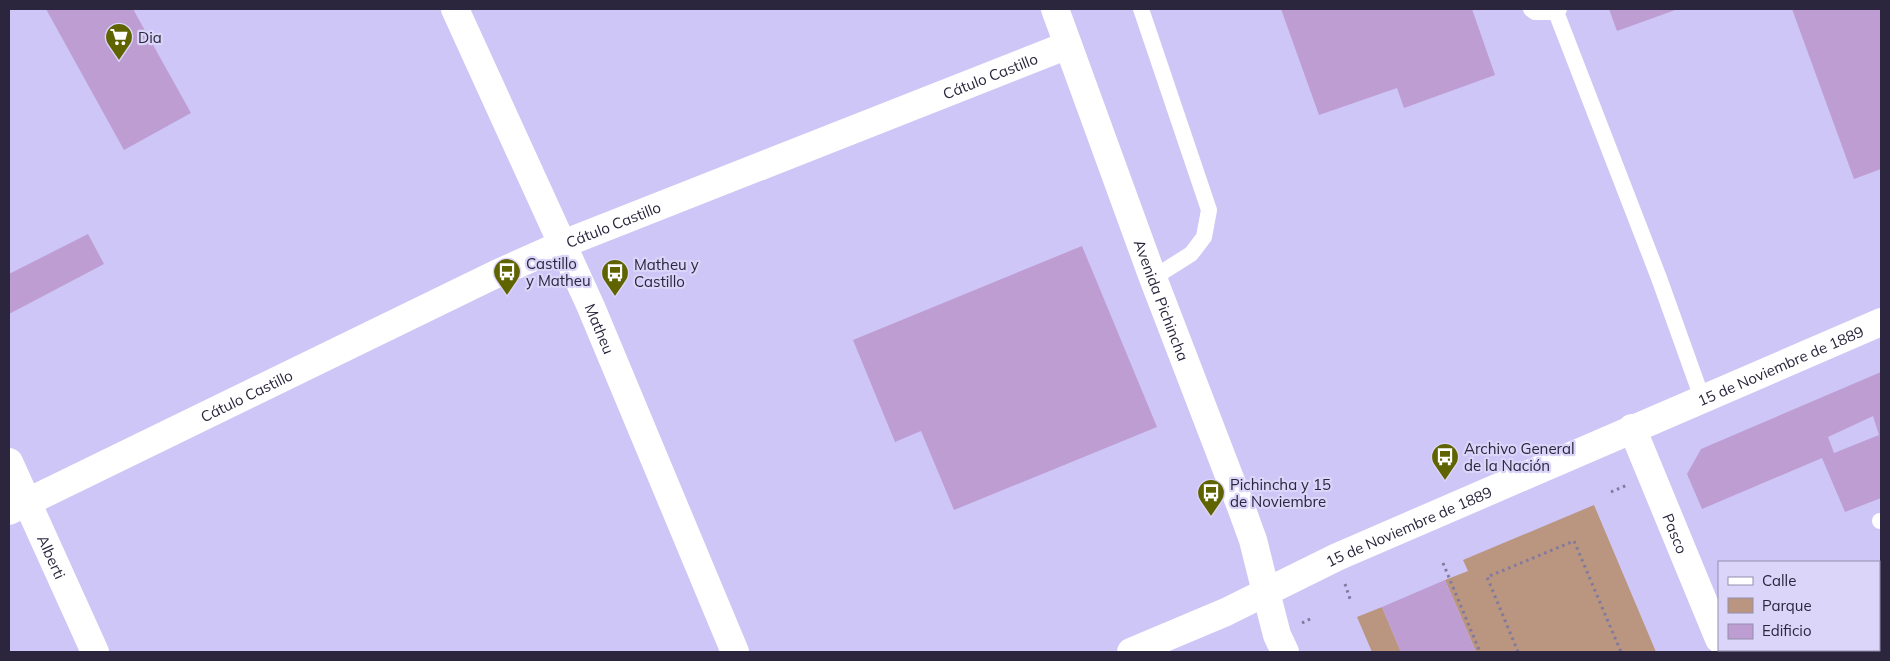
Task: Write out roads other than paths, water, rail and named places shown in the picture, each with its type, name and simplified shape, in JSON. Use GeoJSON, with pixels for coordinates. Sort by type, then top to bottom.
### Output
{"type":"FeatureCollection","features":[{"type":"Feature","properties":{"kind":"street","name":"Matheu"},"geometry":{"type":"LineString","coordinates":[[454,9],[563,244],[735,652]]}},
{"type":"Feature","properties":{"kind":"street","name":"Avenida Pichincha"},"geometry":{"type":"LineString","coordinates":[[1055,9],[1153,278],[1241,507],[1252,540],[1277,635],[1285,652]]}},
{"type":"Feature","properties":{"kind":"street","name":"Cátulo Castillo"},"geometry":{"type":"LineString","coordinates":[[18,506],[496,274],[563,244],[1068,45]]}},
{"type":"Feature","properties":{"kind":"street","name":"15 de Noviembre de 1889"},"geometry":{"type":"LineString","coordinates":[[1131,652],[1226,612],[1337,557],[1459,506],[1632,428],[1881,322]]}},
{"type":"Feature","properties":{"kind":"street","name":"Pasco"},"geometry":{"type":"LineString","coordinates":[[1632,428],[1718,637]]}},
{"type":"Feature","properties":{"kind":"street","name":"Alberti"},"geometry":{"type":"LineString","coordinates":[[9,462],[18,506],[95,652]]}},
{"type":"Feature","properties":{"kind":"lane"},"geometry":{"type":"LineString","coordinates":[[1141,9],[1209,210],[1204,237],[1191,254],[1153,278]]}},
{"type":"Feature","properties":{"kind":"lane"},"geometry":{"type":"LineString","coordinates":[[1531,9],[1535,12],[1558,10],[1702,398]]}},
{"type":"Feature","properties":{"kind":"place","name":"Dia"},"geometry":{"type":"Point","coordinates":[119,61]}},
{"type":"Feature","properties":{"kind":"place","name":"Castillo y Matheu"},"geometry":{"type":"Point","coordinates":[507,296]}},
{"type":"Feature","properties":{"kind":"place","name":"Matheu y Castillo"},"geometry":{"type":"Point","coordinates":[615,297]}},
{"type":"Feature","properties":{"kind":"place","name":"Archivo General de la Nación"},"geometry":{"type":"Point","coordinates":[1445,481]}},
{"type":"Feature","properties":{"kind":"place","name":"Pichincha y 15 de Noviembre"},"geometry":{"type":"Point","coordinates":[1211,517]}}]}
